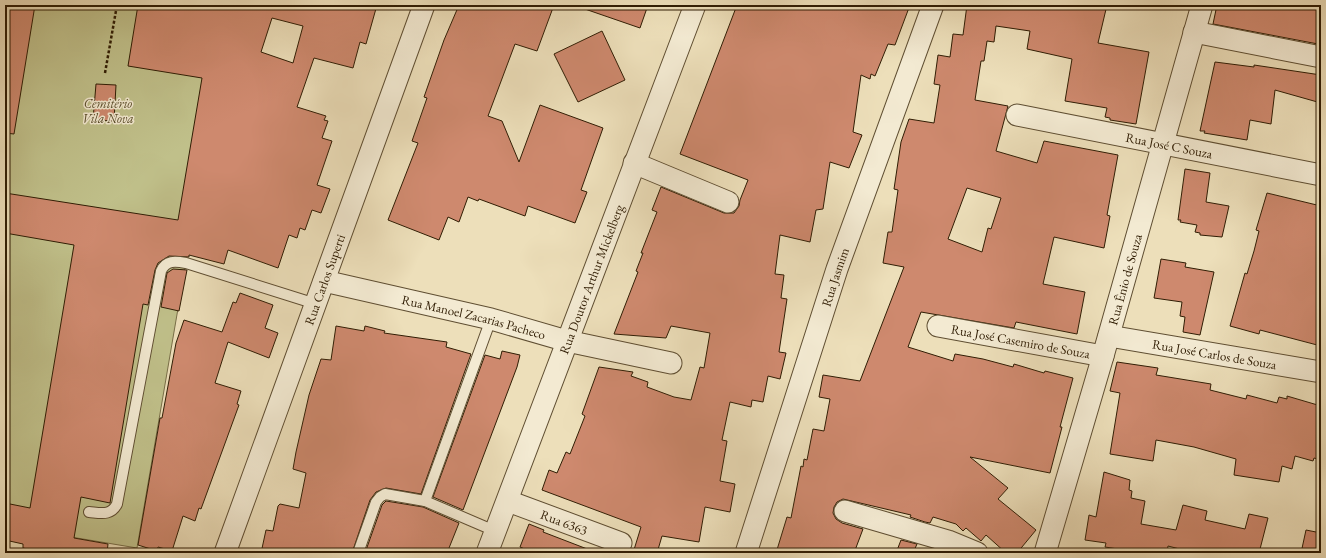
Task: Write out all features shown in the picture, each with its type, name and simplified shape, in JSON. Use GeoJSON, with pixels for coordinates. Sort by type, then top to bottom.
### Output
{"type":"FeatureCollection","features":[{"type":"Feature","properties":{"kind":"street","name":"Rua Carlos Superti"},"geometry":{"type":"LineString","coordinates":[[225,553],[424,5]]}},
{"type":"Feature","properties":{"kind":"street","name":"Rua Doutor Arthur Mickelberg"},"geometry":{"type":"LineString","coordinates":[[487,553],[508,501],[694,5]]}},
{"type":"Feature","properties":{"kind":"street","name":"Rua Jasmim"},"geometry":{"type":"LineString","coordinates":[[746,553],[837,269],[933,5]]}},
{"type":"Feature","properties":{"kind":"street","name":"Rua Ênio de Souza"},"geometry":{"type":"LineString","coordinates":[[1050,552],[1202,5]]}},
{"type":"Feature","properties":{"kind":"street"},"geometry":{"type":"LineString","coordinates":[[1194,32],[1321,57]]}},
{"type":"Feature","properties":{"kind":"street","name":"Rua José C Souza"},"geometry":{"type":"LineString","coordinates":[[1017,115],[1321,175]]}},
{"type":"Feature","properties":{"kind":"street"},"geometry":{"type":"LineString","coordinates":[[634,163],[728,202]]}},
{"type":"Feature","properties":{"kind":"street","name":"Rua Manoel Zacarias Pacheco"},"geometry":{"type":"LineString","coordinates":[[324,281],[491,319],[567,341],[671,363]]}},
{"type":"Feature","properties":{"kind":"street","name":"Rua José Casemiro de Souza"},"geometry":{"type":"LineString","coordinates":[[938,326],[1106,346]]}},
{"type":"Feature","properties":{"kind":"street","name":"Rua José Carlos de Souza"},"geometry":{"type":"LineString","coordinates":[[1106,346],[1321,372]]}},
{"type":"Feature","properties":{"kind":"street","name":"Rua 6363"},"geometry":{"type":"LineString","coordinates":[[508,501],[621,543]]}},
{"type":"Feature","properties":{"kind":"street"},"geometry":{"type":"LineString","coordinates":[[845,511],[948,541],[977,553]]}},
{"type":"Feature","properties":{"kind":"lane"},"geometry":{"type":"LineString","coordinates":[[89,512],[109,513],[117,504],[161,271],[164,266],[169,262],[186,263],[316,304]]}},
{"type":"Feature","properties":{"kind":"lane"},"geometry":{"type":"LineString","coordinates":[[425,501],[491,319]]}},
{"type":"Feature","properties":{"kind":"lane"},"geometry":{"type":"LineString","coordinates":[[358,553],[380,497],[391,494],[425,501],[495,531]]}},
{"type":"Feature","properties":{"kind":"path"},"geometry":{"type":"LineString","coordinates":[[105,73],[117,5]]}},
{"type":"Feature","properties":{"kind":"green space","name":"Cemitério Vila Nova"},"geometry":{"type":"Polygon","coordinates":[[[22,5],[230,5],[137,548],[5,526],[5,103],[22,5]]]}},
{"type":"Feature","properties":{"kind":"building"},"geometry":{"type":"Polygon","coordinates":[[[5,5],[35,5],[14,134],[5,133],[5,5]]]}},
{"type":"Feature","properties":{"kind":"building"},"geometry":{"type":"Polygon","coordinates":[[[138,5],[377,5],[366,44],[360,42],[353,68],[314,58],[297,107],[326,116],[324,120],[328,121],[322,138],[332,141],[317,185],[330,189],[321,213],[312,210],[305,230],[300,228],[297,238],[289,235],[278,268],[228,250],[224,264],[189,255],[189,257],[169,256],[158,263],[155,270],[148,305],[143,304],[110,503],[81,497],[74,538],[108,544],[107,553],[45,553],[23,548],[23,544],[5,540],[5,503],[30,508],[74,245],[5,233],[5,193],[178,220],[202,78],[128,66],[138,5]],[[272,18],[261,52],[293,63],[303,26],[272,18]]]}},
{"type":"Feature","properties":{"kind":"building"},"geometry":{"type":"Polygon","coordinates":[[[459,5],[554,5],[537,51],[515,44],[488,116],[502,121],[519,162],[540,105],[603,128],[581,190],[587,192],[575,223],[528,206],[525,216],[479,199],[478,201],[468,197],[459,222],[448,217],[439,240],[388,220],[418,143],[412,141],[427,98],[424,97],[444,40],[459,5]]]}},
{"type":"Feature","properties":{"kind":"building"},"geometry":{"type":"Polygon","coordinates":[[[583,5],[648,5],[640,28],[582,8],[583,5]]]}},
{"type":"Feature","properties":{"kind":"building"},"geometry":{"type":"Polygon","coordinates":[[[737,5],[910,5],[895,45],[888,44],[875,76],[871,74],[870,79],[861,75],[853,132],[862,135],[849,168],[830,162],[823,209],[816,210],[810,242],[780,235],[775,274],[784,275],[781,298],[787,299],[779,352],[786,353],[780,379],[768,376],[763,402],[752,400],[751,407],[730,402],[722,440],[727,441],[720,481],[735,484],[730,512],[705,507],[699,542],[662,536],[657,553],[633,553],[641,527],[542,490],[549,470],[557,473],[566,452],[570,454],[585,416],[582,414],[599,367],[633,372],[631,376],[648,382],[647,387],[674,397],[691,400],[700,367],[704,368],[710,333],[671,326],[666,338],[614,334],[638,272],[636,271],[643,253],[641,253],[657,212],[652,210],[661,187],[724,213],[734,213],[739,206],[748,180],[680,154],[737,5]]]}},
{"type":"Feature","properties":{"kind":"building"},"geometry":{"type":"Polygon","coordinates":[[[967,5],[1107,5],[1098,43],[1149,52],[1136,124],[1110,120],[1110,118],[1105,117],[1107,108],[1065,101],[1072,59],[1027,49],[1030,31],[996,26],[994,42],[987,41],[984,61],[981,61],[975,100],[1008,106],[996,151],[1037,163],[1044,141],[1118,155],[1107,215],[1110,216],[1104,248],[1054,237],[1043,284],[1085,292],[1077,334],[1016,322],[1014,328],[921,312],[908,347],[953,361],[955,354],[983,359],[1013,367],[1014,364],[1044,373],[1045,371],[1073,378],[1050,473],[970,457],[1008,488],[998,499],[1036,530],[1017,553],[1006,553],[986,535],[981,541],[966,528],[963,531],[956,524],[933,517],[930,523],[925,522],[910,517],[911,515],[843,499],[837,502],[834,507],[833,513],[836,519],[842,523],[863,529],[854,553],[776,553],[787,517],[791,518],[801,466],[803,467],[804,459],[807,460],[813,429],[824,431],[830,399],[819,397],[823,375],[860,381],[904,267],[883,263],[888,232],[892,232],[898,190],[894,189],[901,142],[909,119],[934,123],[940,85],[934,84],[938,55],[950,57],[953,34],[963,35],[967,5]],[[967,188],[948,239],[982,252],[988,228],[991,229],[1001,198],[967,188]]]}},
{"type":"Feature","properties":{"kind":"building"},"geometry":{"type":"Polygon","coordinates":[[[1217,5],[1321,5],[1321,32],[1318,44],[1213,24],[1217,5]]]}},
{"type":"Feature","properties":{"kind":"building"},"geometry":{"type":"Polygon","coordinates":[[[602,31],[625,80],[578,102],[554,54],[602,31]]]}},
{"type":"Feature","properties":{"kind":"building"},"geometry":{"type":"Polygon","coordinates":[[[1215,62],[1254,67],[1254,65],[1321,75],[1321,103],[1275,90],[1271,124],[1250,120],[1247,140],[1204,133],[1205,131],[1200,131],[1215,62]]]}},
{"type":"Feature","properties":{"kind":"building"},"geometry":{"type":"Polygon","coordinates":[[[96,84],[116,85],[114,121],[93,120],[96,84]]]}},
{"type":"Feature","properties":{"kind":"building"},"geometry":{"type":"Polygon","coordinates":[[[1185,169],[1210,173],[1206,202],[1229,206],[1222,237],[1200,235],[1200,233],[1195,232],[1197,225],[1180,222],[1181,220],[1178,220],[1185,169]]]}},
{"type":"Feature","properties":{"kind":"building"},"geometry":{"type":"Polygon","coordinates":[[[1267,193],[1321,206],[1321,346],[1260,330],[1259,334],[1230,326],[1245,273],[1247,274],[1254,251],[1259,231],[1256,230],[1267,193]]]}},
{"type":"Feature","properties":{"kind":"building"},"geometry":{"type":"Polygon","coordinates":[[[1161,259],[1186,263],[1185,267],[1214,272],[1200,335],[1183,332],[1185,317],[1180,316],[1182,302],[1154,298],[1161,259]]]}},
{"type":"Feature","properties":{"kind":"building"},"geometry":{"type":"Polygon","coordinates":[[[173,269],[187,270],[179,311],[161,307],[167,273],[173,269]]]}},
{"type":"Feature","properties":{"kind":"building"},"geometry":{"type":"Polygon","coordinates":[[[240,293],[273,305],[265,328],[278,333],[269,358],[228,342],[215,383],[241,391],[237,404],[239,405],[201,509],[199,508],[195,521],[183,516],[172,551],[158,547],[157,551],[138,545],[160,418],[162,418],[176,343],[184,320],[222,332],[233,302],[236,303],[240,293]]]}},
{"type":"Feature","properties":{"kind":"building"},"geometry":{"type":"Polygon","coordinates":[[[336,326],[364,331],[365,326],[385,331],[384,333],[447,342],[446,347],[471,354],[421,494],[386,488],[376,492],[370,500],[352,553],[261,553],[266,530],[273,531],[278,506],[280,504],[299,508],[306,473],[293,469],[296,452],[309,395],[321,359],[331,360],[336,326]]]}},
{"type":"Feature","properties":{"kind":"building"},"geometry":{"type":"Polygon","coordinates":[[[502,351],[520,355],[517,367],[463,510],[433,497],[485,355],[500,359],[502,351]]]}},
{"type":"Feature","properties":{"kind":"building"},"geometry":{"type":"Polygon","coordinates":[[[1117,362],[1158,368],[1156,375],[1211,384],[1210,390],[1246,399],[1247,395],[1277,403],[1279,397],[1287,399],[1287,396],[1321,406],[1321,460],[1314,458],[1313,461],[1295,456],[1292,469],[1282,466],[1279,482],[1234,475],[1236,459],[1194,447],[1156,440],[1153,461],[1110,454],[1120,393],[1110,391],[1117,362]]]}},
{"type":"Feature","properties":{"kind":"building"},"geometry":{"type":"Polygon","coordinates":[[[1104,472],[1130,480],[1129,490],[1132,491],[1131,498],[1145,501],[1141,524],[1176,530],[1183,505],[1207,511],[1205,520],[1245,529],[1249,514],[1268,518],[1259,553],[1216,553],[1198,549],[1197,553],[1195,553],[1168,546],[1167,553],[1131,553],[1131,551],[1105,547],[1106,543],[1085,540],[1089,515],[1096,517],[1104,472]]]}},
{"type":"Feature","properties":{"kind":"building"},"geometry":{"type":"Polygon","coordinates":[[[386,501],[423,507],[459,523],[447,553],[365,553],[382,505],[386,501]]]}},
{"type":"Feature","properties":{"kind":"building"},"geometry":{"type":"Polygon","coordinates":[[[529,524],[544,530],[543,532],[595,553],[534,553],[520,547],[529,524]]]}},
{"type":"Feature","properties":{"kind":"building"},"geometry":{"type":"Polygon","coordinates":[[[1306,530],[1321,533],[1321,553],[1301,553],[1306,530]]]}},
{"type":"Feature","properties":{"kind":"building"},"geometry":{"type":"Polygon","coordinates":[[[901,540],[917,544],[913,553],[896,553],[901,540]]]}}]}
